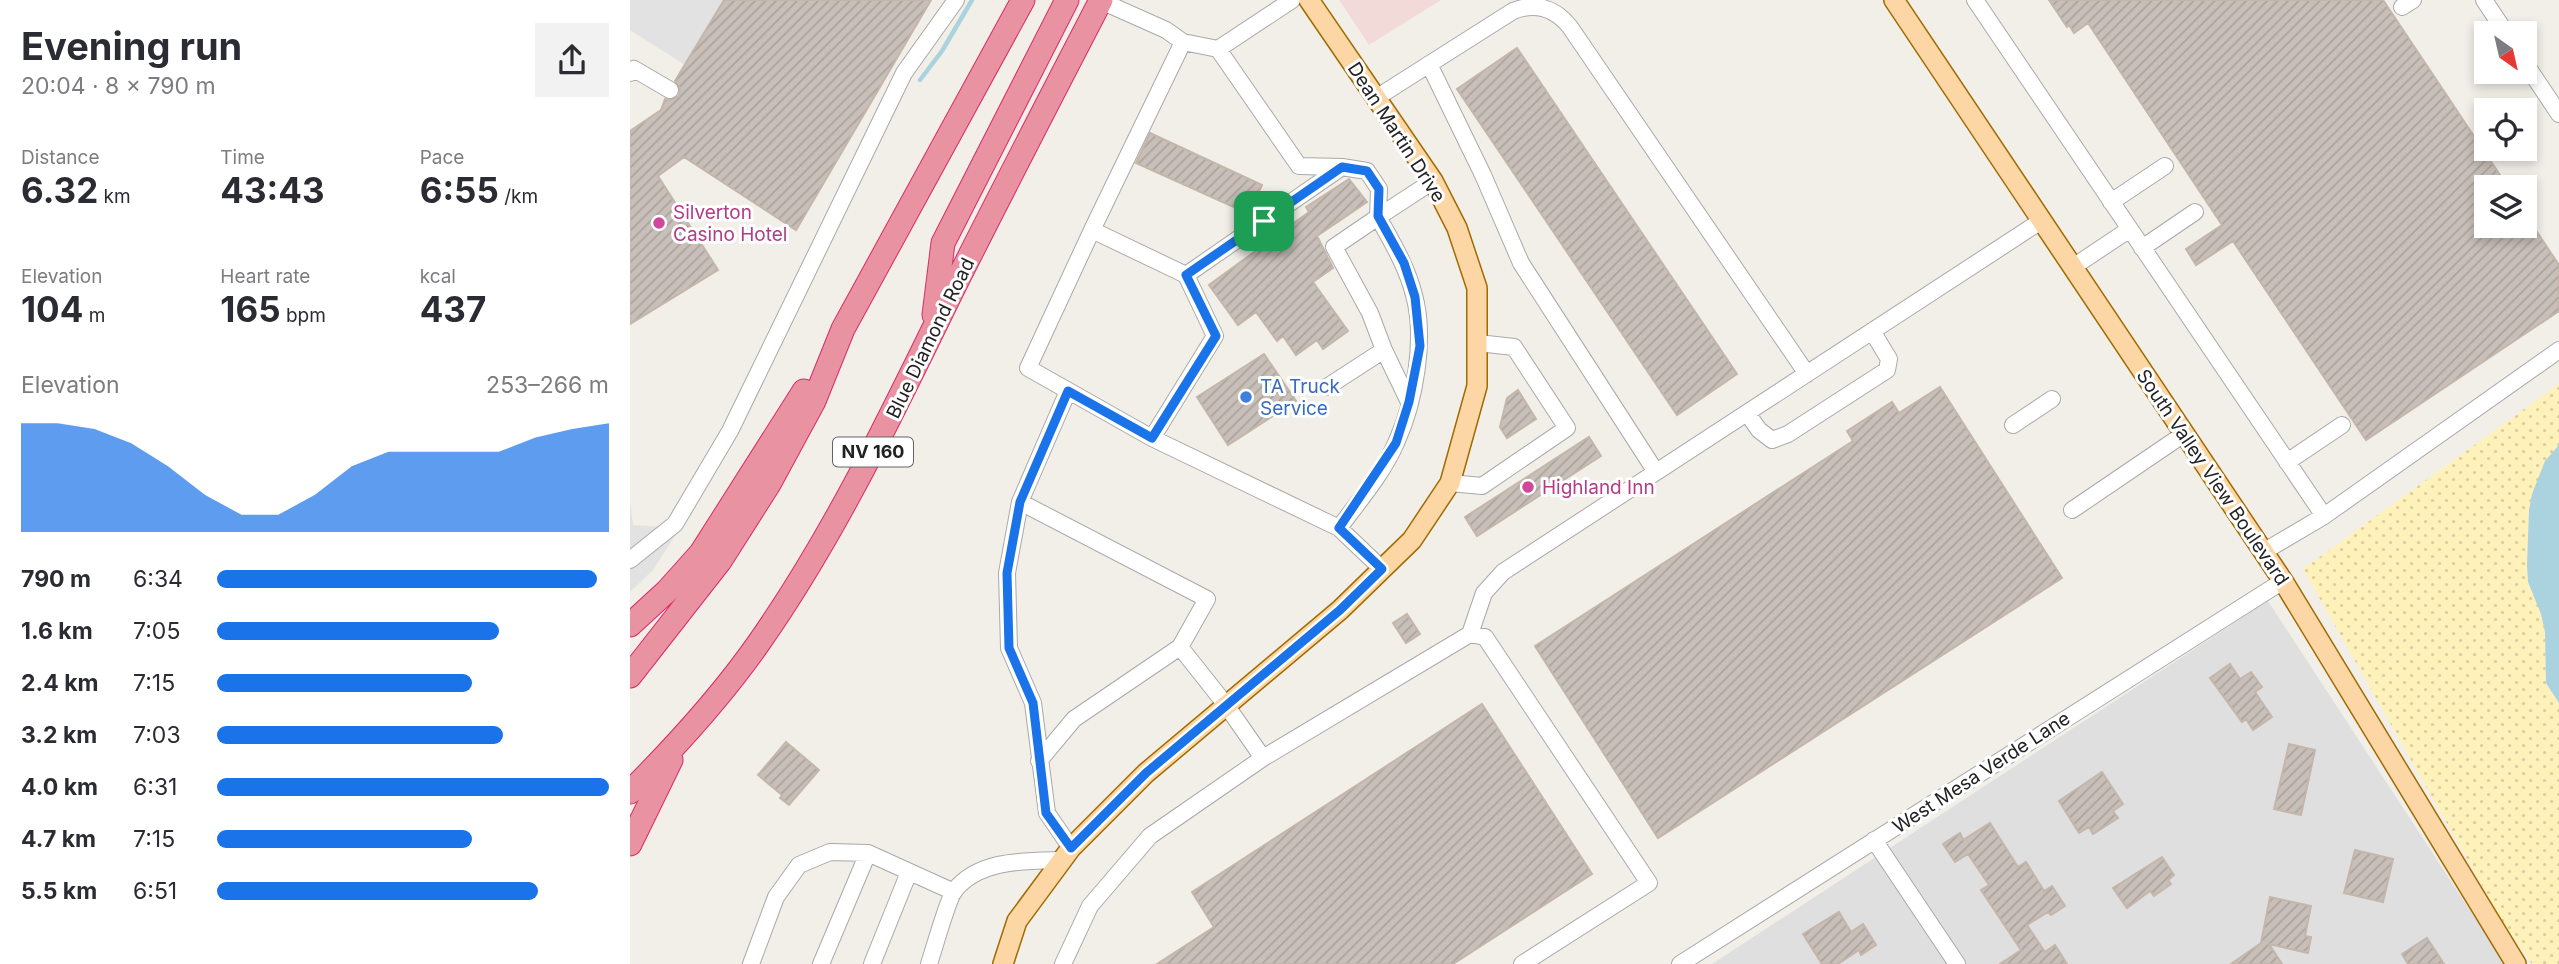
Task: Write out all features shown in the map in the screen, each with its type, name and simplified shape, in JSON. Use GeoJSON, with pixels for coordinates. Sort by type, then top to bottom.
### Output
{"type":"FeatureCollection","features":[{"type":"Feature","properties":{"kind":"highway"},"geometry":{"type":"LineString","coordinates":[[630,625],[667,591],[701,553],[843,329],[1023,0]]}},
{"type":"Feature","properties":{"kind":"highway"},"geometry":{"type":"LineString","coordinates":[[932,332],[943,243],[1067,0]]}},
{"type":"Feature","properties":{"kind":"highway","name":"Blue Diamond Road"},"geometry":{"type":"LineString","coordinates":[[630,792],[680,742],[758,644],[801,578],[878,442],[1027,140],[1101,1]]}},
{"type":"Feature","properties":{"kind":"highway"},"geometry":{"type":"LineString","coordinates":[[630,676],[720,561],[769,484],[814,401],[843,329]]}},
{"type":"Feature","properties":{"kind":"highway"},"geometry":{"type":"LineString","coordinates":[[630,844],[680,742]]}},
{"type":"Feature","properties":{"kind":"main road","name":"Dean Martin Drive"},"geometry":{"type":"LineString","coordinates":[[1003,964],[1017,920],[1066,854],[1146,773],[1340,610],[1412,540],[1450,483],[1477,386],[1477,288],[1457,228],[1433,181],[1309,0]]}},
{"type":"Feature","properties":{"kind":"main road","name":"South Valley View Boulevard"},"geometry":{"type":"LineString","coordinates":[[1894,0],[2283,581],[2516,964]]}},
{"type":"Feature","properties":{"kind":"street"},"geometry":{"type":"LineString","coordinates":[[1101,1],[1166,30],[1183,43],[1218,48],[1292,0]]}},
{"type":"Feature","properties":{"kind":"street"},"geometry":{"type":"LineString","coordinates":[[1975,0],[2324,516]]}},
{"type":"Feature","properties":{"kind":"street"},"geometry":{"type":"LineString","coordinates":[[2484,0],[2498,21]]}},
{"type":"Feature","properties":{"kind":"street"},"geometry":{"type":"LineString","coordinates":[[631,559],[675,524],[730,431],[904,73],[954,3]]}},
{"type":"Feature","properties":{"kind":"street"},"geometry":{"type":"LineString","coordinates":[[1376,98],[1513,11],[1533,6],[1556,12],[1570,27],[1807,374]]}},
{"type":"Feature","properties":{"kind":"street"},"geometry":{"type":"LineString","coordinates":[[1183,43],[1028,368],[1152,438],[1339,528],[1382,569]]}},
{"type":"Feature","properties":{"kind":"street"},"geometry":{"type":"LineString","coordinates":[[1218,48],[1299,166],[1342,167],[1367,171],[1379,189],[1378,216],[1404,263],[1415,297],[1420,346],[1409,402],[1396,443],[1339,528]]}},
{"type":"Feature","properties":{"kind":"street"},"geometry":{"type":"LineString","coordinates":[[1429,64],[1483,175],[1521,263],[1656,472]]}},
{"type":"Feature","properties":{"kind":"street"},"geometry":{"type":"LineString","coordinates":[[632,71],[670,90]]}},
{"type":"Feature","properties":{"kind":"street"},"geometry":{"type":"LineString","coordinates":[[2538,82],[2559,114]]}},
{"type":"Feature","properties":{"kind":"street"},"geometry":{"type":"LineString","coordinates":[[2111,202],[2165,166]]}},
{"type":"Feature","properties":{"kind":"street"},"geometry":{"type":"LineString","coordinates":[[1186,275],[1342,167]]}},
{"type":"Feature","properties":{"kind":"street"},"geometry":{"type":"LineString","coordinates":[[1409,402],[1370,313],[1335,247],[1433,181]]}},
{"type":"Feature","properties":{"kind":"street"},"geometry":{"type":"LineString","coordinates":[[2142,248],[2195,212]]}},
{"type":"Feature","properties":{"kind":"street"},"geometry":{"type":"LineString","coordinates":[[1063,964],[1090,905],[1150,836],[1264,758],[1470,634],[1484,593],[1503,572],[2041,221]]}},
{"type":"Feature","properties":{"kind":"street"},"geometry":{"type":"LineString","coordinates":[[2073,267],[2130,229]]}},
{"type":"Feature","properties":{"kind":"street"},"geometry":{"type":"LineString","coordinates":[[1092,230],[1186,275],[1216,336],[1152,438]]}},
{"type":"Feature","properties":{"kind":"street"},"geometry":{"type":"LineString","coordinates":[[1746,413],[1759,430],[1772,440],[1788,434],[1887,370],[1889,359],[1872,331]]}},
{"type":"Feature","properties":{"kind":"street"},"geometry":{"type":"LineString","coordinates":[[1450,483],[1482,486],[1567,428],[1514,347],[1478,343]]}},
{"type":"Feature","properties":{"kind":"street"},"geometry":{"type":"LineString","coordinates":[[1327,387],[1384,350]]}},
{"type":"Feature","properties":{"kind":"street"},"geometry":{"type":"LineString","coordinates":[[2263,552],[2324,516],[2559,350]]}},
{"type":"Feature","properties":{"kind":"street"},"geometry":{"type":"LineString","coordinates":[[929,964],[954,892],[977,872],[1016,861],[1066,854],[1046,813],[1033,703],[1009,648],[1007,573],[1020,502],[1068,391]]}},
{"type":"Feature","properties":{"kind":"street"},"geometry":{"type":"LineString","coordinates":[[2013,425],[2053,399]]}},
{"type":"Feature","properties":{"kind":"street"},"geometry":{"type":"LineString","coordinates":[[2287,462],[2342,425]]}},
{"type":"Feature","properties":{"kind":"street"},"geometry":{"type":"LineString","coordinates":[[2072,510],[2184,434]]}},
{"type":"Feature","properties":{"kind":"street"},"geometry":{"type":"LineString","coordinates":[[1020,502],[1207,600],[1180,647],[1074,719],[1039,761]]}},
{"type":"Feature","properties":{"kind":"street","name":"West Mesa Verde Lane"},"geometry":{"type":"LineString","coordinates":[[1680,964],[2283,581]]}},
{"type":"Feature","properties":{"kind":"street"},"geometry":{"type":"LineString","coordinates":[[1470,634],[1485,637],[1649,883],[1522,964]]}},
{"type":"Feature","properties":{"kind":"street"},"geometry":{"type":"LineString","coordinates":[[1180,647],[1264,758]]}},
{"type":"Feature","properties":{"kind":"street"},"geometry":{"type":"LineString","coordinates":[[1874,840],[1956,964]]}},
{"type":"Feature","properties":{"kind":"street"},"geometry":{"type":"LineString","coordinates":[[751,964],[776,897],[799,865],[830,852],[868,853],[954,892]]}},
{"type":"Feature","properties":{"kind":"street"},"geometry":{"type":"LineString","coordinates":[[821,964],[868,853]]}},
{"type":"Feature","properties":{"kind":"street"},"geometry":{"type":"LineString","coordinates":[[872,964],[909,872]]}},
{"type":"Feature","properties":{"kind":"shaded area"},"geometry":{"type":"Polygon","coordinates":[[[630,0],[724,0],[685,65],[630,30],[630,0]]]}},
{"type":"Feature","properties":{"kind":"shaded area"},"geometry":{"type":"Polygon","coordinates":[[[1339,0],[1441,0],[1369,45],[1339,0]]]}},
{"type":"Feature","properties":{"kind":"shaded area"},"geometry":{"type":"Polygon","coordinates":[[[630,502],[633,525],[680,528],[653,570],[630,592],[630,502]]]}},
{"type":"Feature","properties":{"kind":"shaded area"},"geometry":{"type":"Polygon","coordinates":[[[2268,601],[2505,964],[1712,964],[2268,601]]]}},
{"type":"Feature","properties":{"kind":"sand"},"geometry":{"type":"Polygon","coordinates":[[[2559,384],[2559,445],[2529,510],[2527,565],[2528,582],[2545,632],[2546,683],[2559,703],[2559,964],[2532,964],[2501,919],[2303,569],[2559,384]]]}},
{"type":"Feature","properties":{"kind":"water"},"geometry":{"type":"Polygon","coordinates":[[[2559,445],[2559,703],[2546,683],[2545,632],[2528,582],[2527,565],[2532,494],[2545,461],[2559,445]]]}},
{"type":"Feature","properties":{"kind":"building"},"geometry":{"type":"Polygon","coordinates":[[[724,0],[931,0],[796,230],[684,157],[658,176],[718,270],[630,324],[630,131],[661,110],[665,99],[671,100],[679,96],[680,89],[675,81],[724,0]]]}},
{"type":"Feature","properties":{"kind":"building"},"geometry":{"type":"Polygon","coordinates":[[[2049,0],[2383,0],[2474,136],[2474,161],[2491,161],[2500,175],[2474,175],[2474,238],[2537,238],[2537,232],[2559,265],[2559,311],[2366,440],[2233,241],[2196,265],[2186,249],[2222,225],[2088,23],[2074,33],[2069,25],[2067,27],[2049,0]]]}},
{"type":"Feature","properties":{"kind":"building"},"geometry":{"type":"Polygon","coordinates":[[[1517,48],[1737,374],[1677,415],[1457,89],[1517,48]]]}},
{"type":"Feature","properties":{"kind":"building"},"geometry":{"type":"Polygon","coordinates":[[[1150,133],[1262,185],[1249,214],[1136,163],[1150,133]]]}},
{"type":"Feature","properties":{"kind":"building"},"geometry":{"type":"Polygon","coordinates":[[[1349,179],[1367,202],[1317,236],[1333,268],[1313,282],[1348,331],[1323,349],[1317,340],[1296,355],[1283,336],[1277,341],[1256,312],[1238,325],[1209,285],[1309,212],[1306,207],[1349,179]]]}},
{"type":"Feature","properties":{"kind":"building"},"geometry":{"type":"Polygon","coordinates":[[[1264,354],[1296,401],[1228,445],[1197,397],[1264,354]]]}},
{"type":"Feature","properties":{"kind":"building"},"geometry":{"type":"Polygon","coordinates":[[[1940,387],[2062,578],[1658,838],[1535,646],[1853,441],[1847,431],[1892,402],[1899,413],[1940,387]]]}},
{"type":"Feature","properties":{"kind":"building"},"geometry":{"type":"Polygon","coordinates":[[[1518,390],[1536,419],[1507,438],[1500,427],[1507,398],[1518,390]]]}},
{"type":"Feature","properties":{"kind":"building"},"geometry":{"type":"Polygon","coordinates":[[[1589,437],[1601,456],[1477,536],[1465,517],[1589,437]]]}},
{"type":"Feature","properties":{"kind":"building"},"geometry":{"type":"Polygon","coordinates":[[[1407,614],[1420,634],[1406,643],[1393,623],[1407,614]]]}},
{"type":"Feature","properties":{"kind":"building"},"geometry":{"type":"Polygon","coordinates":[[[2230,664],[2240,679],[2251,672],[2262,687],[2255,692],[2272,717],[2253,730],[2246,719],[2242,722],[2210,678],[2230,664]]]}},
{"type":"Feature","properties":{"kind":"building"},"geometry":{"type":"Polygon","coordinates":[[[1482,704],[1592,874],[1453,964],[1157,964],[1214,927],[1192,892],[1482,704]]]}},
{"type":"Feature","properties":{"kind":"building"},"geometry":{"type":"Polygon","coordinates":[[[786,742],[819,770],[789,805],[780,798],[782,795],[758,775],[786,742]]]}},
{"type":"Feature","properties":{"kind":"building"},"geometry":{"type":"Polygon","coordinates":[[[2289,744],[2315,750],[2301,815],[2274,809],[2289,744]]]}},
{"type":"Feature","properties":{"kind":"building"},"geometry":{"type":"Polygon","coordinates":[[[2102,772],[2123,804],[2113,811],[2118,818],[2093,834],[2089,827],[2079,833],[2059,801],[2102,772]]]}},
{"type":"Feature","properties":{"kind":"building"},"geometry":{"type":"Polygon","coordinates":[[[1990,823],[2018,867],[2026,862],[2044,891],[2052,886],[2065,906],[2051,915],[2048,912],[2027,925],[2045,952],[2055,945],[2067,964],[2000,964],[2021,950],[1981,890],[1989,885],[1968,854],[1955,862],[1943,844],[1960,833],[1963,840],[1990,823]]]}},
{"type":"Feature","properties":{"kind":"building"},"geometry":{"type":"Polygon","coordinates":[[[2355,850],[2393,859],[2383,902],[2344,893],[2355,850]]]}},
{"type":"Feature","properties":{"kind":"building"},"geometry":{"type":"Polygon","coordinates":[[[2162,857],[2174,875],[2168,880],[2171,884],[2154,896],[2150,891],[2127,908],[2113,888],[2162,857]]]}},
{"type":"Feature","properties":{"kind":"building"},"geometry":{"type":"Polygon","coordinates":[[[2270,897],[2311,906],[2305,936],[2311,937],[2308,953],[2269,944],[2282,964],[2231,964],[2261,943],[2270,897]]]}},
{"type":"Feature","properties":{"kind":"building"},"geometry":{"type":"Polygon","coordinates":[[[1839,912],[1851,932],[1863,924],[1876,945],[1861,955],[1859,950],[1838,964],[1822,964],[1803,934],[1839,912]]]}},
{"type":"Feature","properties":{"kind":"building"},"geometry":{"type":"Polygon","coordinates":[[[2427,938],[2444,964],[2408,964],[2402,954],[2427,938]]]}},
{"type":"Feature","properties":{"kind":"waterway"},"geometry":{"type":"LineString","coordinates":[[920,80],[942,51],[972,0]]}},
{"type":"Feature","properties":{"kind":"place","name":"Silverton Casino Hotel"},"geometry":{"type":"Point","coordinates":[659,223]}},
{"type":"Feature","properties":{"kind":"place","name":"TA Truck Service"},"geometry":{"type":"Point","coordinates":[1246,397]}},
{"type":"Feature","properties":{"kind":"place","name":"Highland Inn"},"geometry":{"type":"Point","coordinates":[1528,487]}},
{"type":"Feature","properties":{"kind":"route"},"geometry":{"type":"LineString","coordinates":[[1342,167],[1367,171],[1379,189],[1378,216],[1404,263],[1415,297],[1420,346],[1409,402],[1396,443],[1339,528],[1382,569],[1340,610],[1146,773],[1071,848],[1046,813],[1033,703],[1009,648],[1007,573],[1020,502],[1068,391],[1152,438],[1216,336],[1186,275],[1264,221],[1342,167]]}}]}
